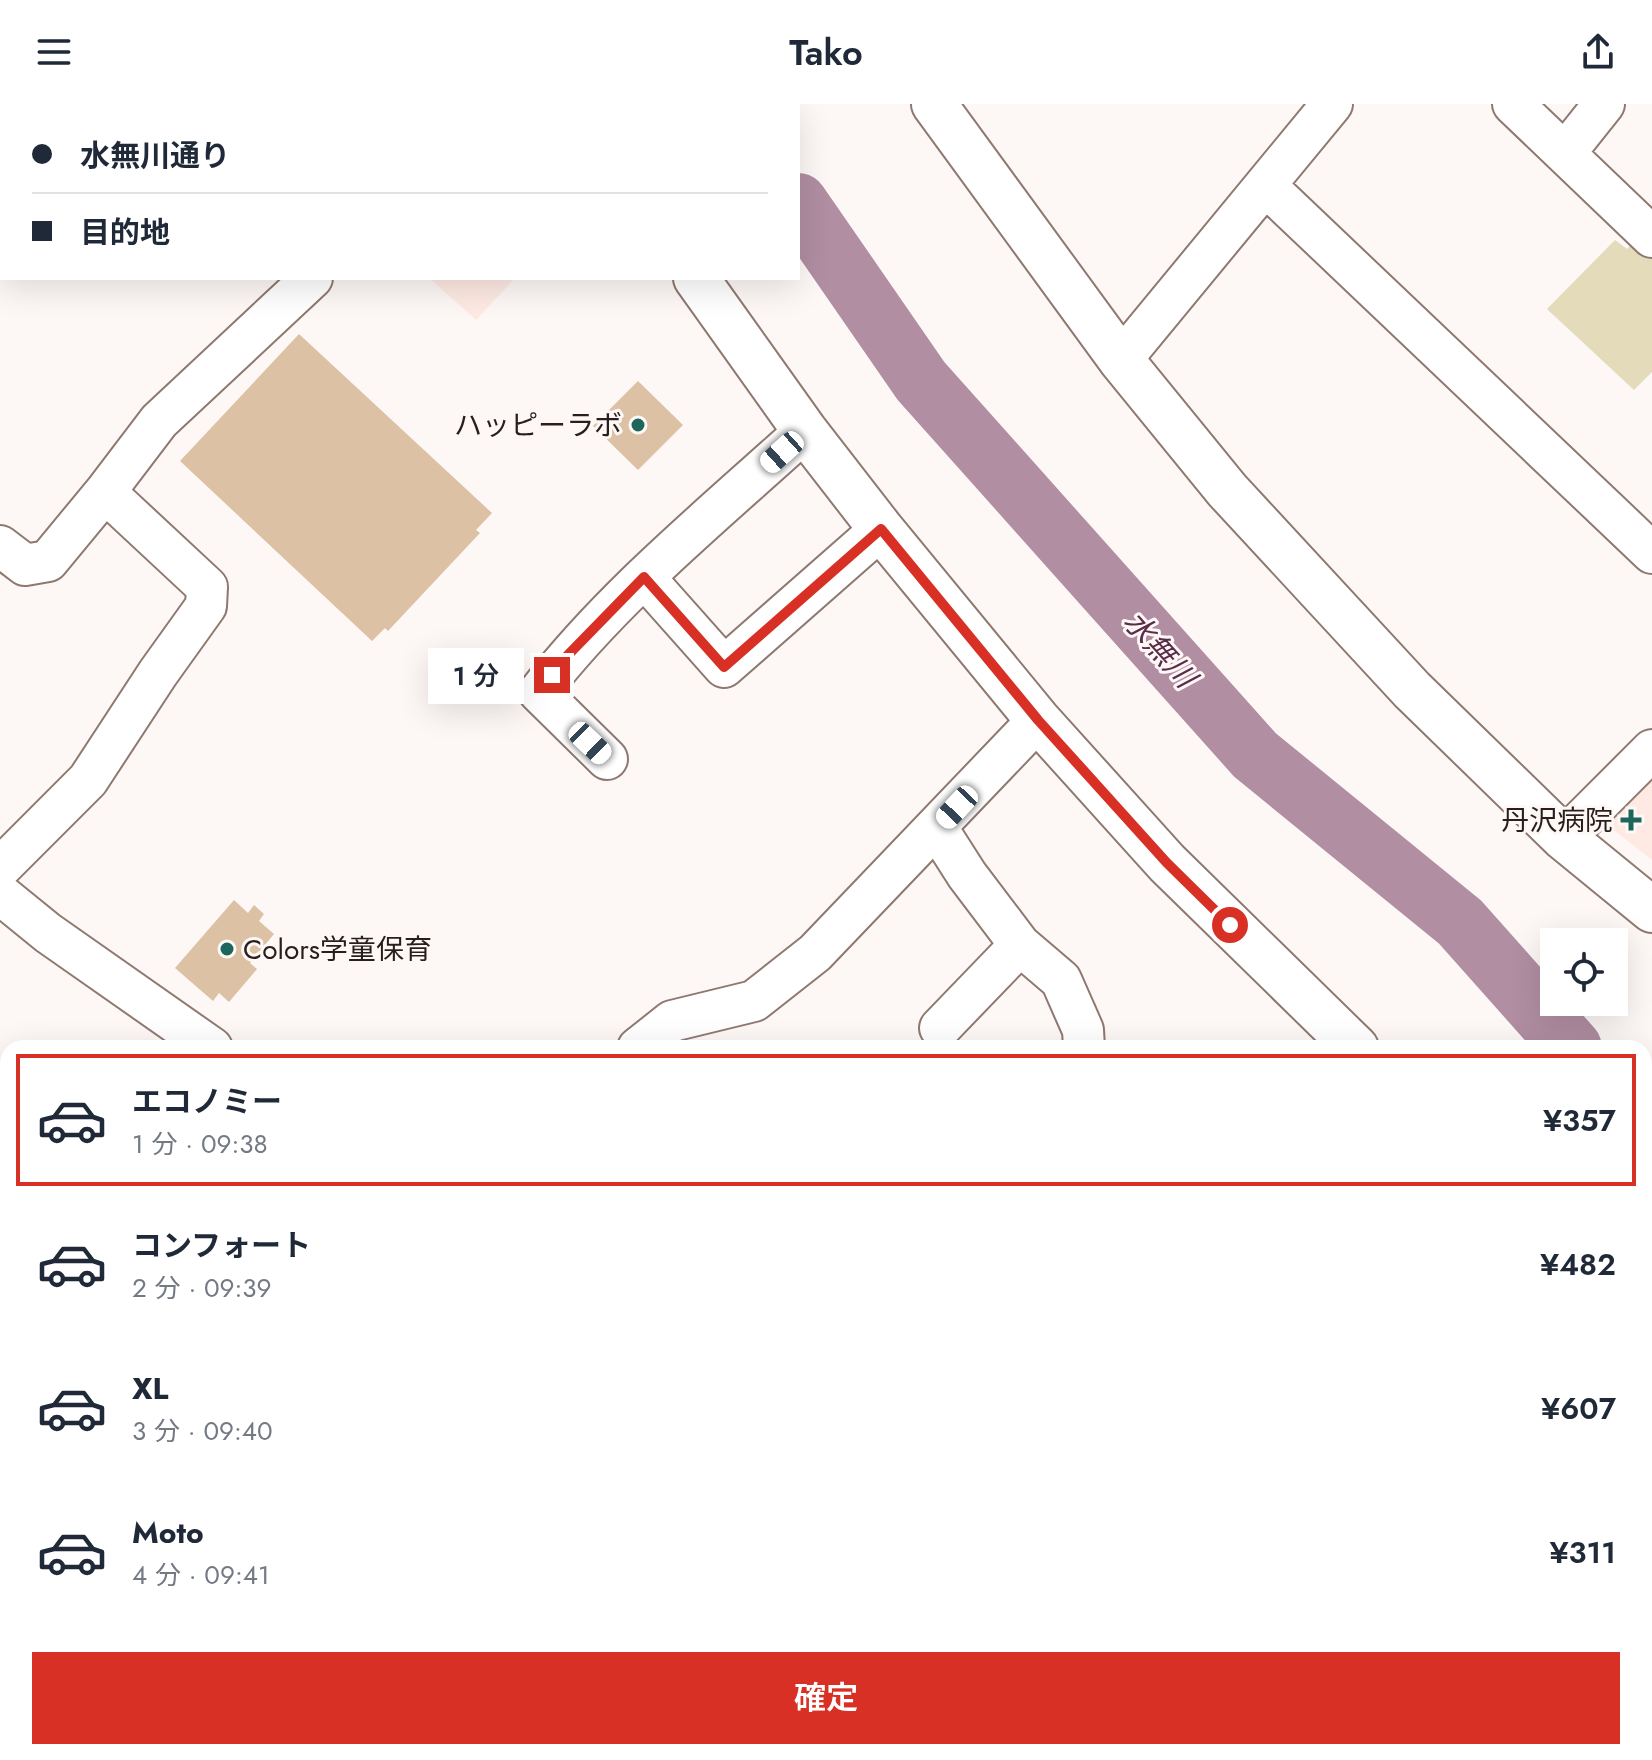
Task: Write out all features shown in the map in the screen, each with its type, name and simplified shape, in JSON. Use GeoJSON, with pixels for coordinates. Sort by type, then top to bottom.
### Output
{"type":"FeatureCollection","features":[{"type":"Feature","properties":{"kind":"street"},"geometry":{"type":"LineString","coordinates":[[934,104],[1121,360],[1227,490],[1412,690],[1564,838],[1652,910]]}},
{"type":"Feature","properties":{"kind":"street"},"geometry":{"type":"LineString","coordinates":[[1121,360],[1332,104]]}},
{"type":"Feature","properties":{"kind":"street"},"geometry":{"type":"LineString","coordinates":[[1513,104],[1652,237]]}},
{"type":"Feature","properties":{"kind":"street"},"geometry":{"type":"LineString","coordinates":[[1565,153],[1604,104]]}},
{"type":"Feature","properties":{"kind":"street"},"geometry":{"type":"LineString","coordinates":[[1266,186],[1652,553]]}},
{"type":"Feature","properties":{"kind":"street"},"geometry":{"type":"LineString","coordinates":[[0,546],[25,565],[48,561],[159,421],[310,280]]}},
{"type":"Feature","properties":{"kind":"street"},"geometry":{"type":"LineString","coordinates":[[697,280],[805,431],[1038,720],[1167,863],[1348,1040]]}},
{"type":"Feature","properties":{"kind":"street"},"geometry":{"type":"LineString","coordinates":[[607,759],[539,692],[566,657],[644,577],[805,431]]}},
{"type":"Feature","properties":{"kind":"street"},"geometry":{"type":"LineString","coordinates":[[0,868],[88,780],[206,606],[207,587],[105,492]]}},
{"type":"Feature","properties":{"kind":"street"},"geometry":{"type":"LineString","coordinates":[[644,577],[724,667],[881,529]]}},
{"type":"Feature","properties":{"kind":"street"},"geometry":{"type":"LineString","coordinates":[[648,1040],[672,1021],[754,1001],[815,953],[1038,720]]}},
{"type":"Feature","properties":{"kind":"street"},"geometry":{"type":"LineString","coordinates":[[1564,838],[1652,750]]}},
{"type":"Feature","properties":{"kind":"street"},"geometry":{"type":"LineString","coordinates":[[937,828],[967,875],[1020,945],[1061,980],[1083,1030],[1084,1040]]}},
{"type":"Feature","properties":{"kind":"street"},"geometry":{"type":"LineString","coordinates":[[0,894],[48,933],[201,1040]]}},
{"type":"Feature","properties":{"kind":"street"},"geometry":{"type":"LineString","coordinates":[[940,1028],[1020,945]]}},
{"type":"Feature","properties":{"kind":"shaded area"},"geometry":{"type":"Polygon","coordinates":[[[1615,240],[1627,249],[1634,241],[1652,258],[1652,372],[1634,390],[1547,309],[1615,240]]]}},
{"type":"Feature","properties":{"kind":"shaded area"},"geometry":{"type":"Polygon","coordinates":[[[431,280],[513,280],[476,320],[431,280]]]}},
{"type":"Feature","properties":{"kind":"shaded area","name":"丹沢病院"},"geometry":{"type":"Polygon","coordinates":[[[1652,772],[1652,860],[1611,828],[1610,812],[1652,772]]]}},
{"type":"Feature","properties":{"kind":"building"},"geometry":{"type":"Polygon","coordinates":[[[299,334],[492,513],[476,530],[480,533],[388,631],[385,628],[372,641],[180,461],[299,334]]]}},
{"type":"Feature","properties":{"kind":"building","name":"ハッピーラボ"},"geometry":{"type":"Polygon","coordinates":[[[638,381],[683,425],[638,470],[593,426],[638,381]]]}},
{"type":"Feature","properties":{"kind":"building","name":"Colors学童保育"},"geometry":{"type":"Polygon","coordinates":[[[234,900],[248,913],[254,905],[264,914],[259,921],[274,934],[250,963],[257,969],[229,1002],[219,993],[213,1001],[175,968],[234,900]]]}},
{"type":"Feature","properties":{"kind":"waterway","name":"水無川"},"geometry":{"type":"LineString","coordinates":[[800,206],[921,381],[1255,755],[1460,922],[1565,1040]]}},
{"type":"Feature","properties":{"kind":"place","name":"ハッピーラボ"},"geometry":{"type":"Point","coordinates":[638,425]}},
{"type":"Feature","properties":{"kind":"place","name":"丹沢病院"},"geometry":{"type":"Point","coordinates":[1631,820]}},
{"type":"Feature","properties":{"kind":"place","name":"Colors学童保育"},"geometry":{"type":"Point","coordinates":[227,949]}},
{"type":"Feature","properties":{"kind":"route"},"geometry":{"type":"LineString","coordinates":[[552,675],[644,577],[724,667],[881,529],[1038,720],[1167,863],[1230,925]]}}]}
